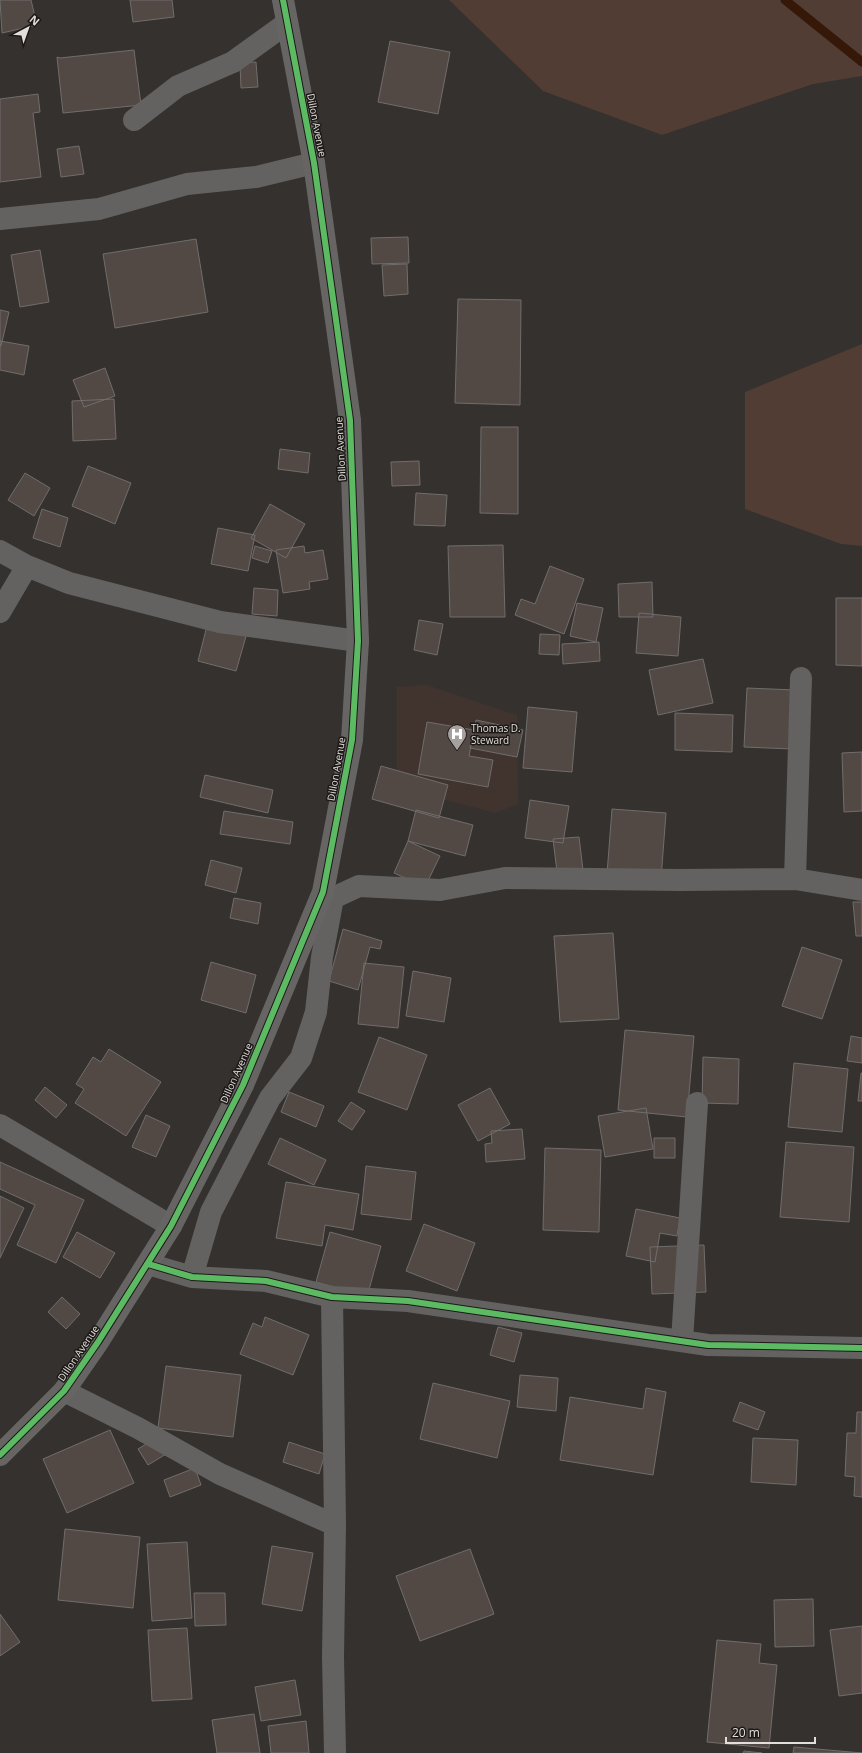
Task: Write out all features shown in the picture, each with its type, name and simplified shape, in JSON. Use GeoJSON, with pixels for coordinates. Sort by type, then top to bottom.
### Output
{"type":"FeatureCollection","features":[{"type":"Feature","properties":{"kind":"street","name":"Dillon Avenue"},"geometry":{"type":"LineString","coordinates":[[0,1455],[64,1391],[98,1342],[171,1226],[243,1084],[323,892],[352,740],[358,640],[350,420],[314,163],[283,0]]}},
{"type":"Feature","properties":{"kind":"street"},"geometry":{"type":"LineString","coordinates":[[134,120],[178,86],[233,62],[287,23]]}},
{"type":"Feature","properties":{"kind":"street"},"geometry":{"type":"LineString","coordinates":[[0,219],[99,209],[187,184],[256,177],[314,163]]}},
{"type":"Feature","properties":{"kind":"street"},"geometry":{"type":"LineString","coordinates":[[0,551],[27,566],[69,583],[220,622],[358,640]]}},
{"type":"Feature","properties":{"kind":"street"},"geometry":{"type":"LineString","coordinates":[[0,612],[27,566]]}},
{"type":"Feature","properties":{"kind":"street"},"geometry":{"type":"LineString","coordinates":[[795,879],[801,678]]}},
{"type":"Feature","properties":{"kind":"street"},"geometry":{"type":"LineString","coordinates":[[192,1278],[211,1212],[270,1098],[301,1058],[316,1012],[322,957],[333,898],[359,886],[440,890],[505,878],[680,880],[795,879],[862,890]]}},
{"type":"Feature","properties":{"kind":"street"},"geometry":{"type":"LineString","coordinates":[[682,1341],[697,1103]]}},
{"type":"Feature","properties":{"kind":"street"},"geometry":{"type":"LineString","coordinates":[[0,1126],[171,1226]]}},
{"type":"Feature","properties":{"kind":"street"},"geometry":{"type":"LineString","coordinates":[[148,1264],[192,1278],[266,1281],[332,1297],[408,1301],[708,1345],[862,1348]]}},
{"type":"Feature","properties":{"kind":"street"},"geometry":{"type":"LineString","coordinates":[[332,1297],[335,1525],[333,1657],[335,1753]]}},
{"type":"Feature","properties":{"kind":"street"},"geometry":{"type":"LineString","coordinates":[[64,1391],[138,1428],[220,1474],[335,1525]]}},
{"type":"Feature","properties":{"kind":"shaded area"},"geometry":{"type":"Polygon","coordinates":[[[449,0],[862,0],[862,76],[813,84],[662,135],[543,91],[449,0]]]}},
{"type":"Feature","properties":{"kind":"shaded area"},"geometry":{"type":"Polygon","coordinates":[[[862,344],[862,546],[841,544],[745,509],[745,392],[862,344]]]}},
{"type":"Feature","properties":{"kind":"shaded area","name":"Thomas D. Steward"},"geometry":{"type":"Polygon","coordinates":[[[427,685],[517,715],[518,804],[495,813],[397,787],[397,687],[427,685]]]}},
{"type":"Feature","properties":{"kind":"building"},"geometry":{"type":"Polygon","coordinates":[[[0,0],[31,0],[37,25],[2,33],[0,0]]]}},
{"type":"Feature","properties":{"kind":"building"},"geometry":{"type":"Polygon","coordinates":[[[130,0],[172,0],[174,17],[133,22],[130,0]]]}},
{"type":"Feature","properties":{"kind":"building"},"geometry":{"type":"Polygon","coordinates":[[[390,41],[450,52],[438,114],[378,102],[390,41]]]}},
{"type":"Feature","properties":{"kind":"building"},"geometry":{"type":"Polygon","coordinates":[[[134,50],[141,105],[63,113],[57,57],[60,58],[134,50]]]}},
{"type":"Feature","properties":{"kind":"building"},"geometry":{"type":"Polygon","coordinates":[[[256,62],[258,87],[241,88],[240,63],[256,62]]]}},
{"type":"Feature","properties":{"kind":"building"},"geometry":{"type":"Polygon","coordinates":[[[38,94],[40,112],[33,113],[41,177],[0,182],[0,99],[38,94]]]}},
{"type":"Feature","properties":{"kind":"building"},"geometry":{"type":"Polygon","coordinates":[[[79,146],[84,174],[61,177],[57,149],[79,146]]]}},
{"type":"Feature","properties":{"kind":"building"},"geometry":{"type":"Polygon","coordinates":[[[408,237],[409,263],[372,264],[371,238],[408,237]]]}},
{"type":"Feature","properties":{"kind":"building"},"geometry":{"type":"Polygon","coordinates":[[[196,239],[208,312],[115,328],[103,254],[196,239]]]}},
{"type":"Feature","properties":{"kind":"building"},"geometry":{"type":"Polygon","coordinates":[[[40,250],[49,302],[20,307],[11,255],[40,250]]]}},
{"type":"Feature","properties":{"kind":"building"},"geometry":{"type":"Polygon","coordinates":[[[407,264],[408,294],[384,296],[382,265],[407,264]]]}},
{"type":"Feature","properties":{"kind":"building"},"geometry":{"type":"Polygon","coordinates":[[[458,299],[521,300],[520,405],[455,403],[458,299]]]}},
{"type":"Feature","properties":{"kind":"building"},"geometry":{"type":"Polygon","coordinates":[[[0,310],[9,312],[1,346],[0,346],[0,310]]]}},
{"type":"Feature","properties":{"kind":"building"},"geometry":{"type":"Polygon","coordinates":[[[0,341],[29,346],[24,375],[0,370],[0,341]]]}},
{"type":"Feature","properties":{"kind":"building"},"geometry":{"type":"Polygon","coordinates":[[[105,368],[115,396],[84,407],[73,380],[105,368]]]}},
{"type":"Feature","properties":{"kind":"building"},"geometry":{"type":"Polygon","coordinates":[[[114,399],[116,439],[73,441],[72,401],[114,399]]]}},
{"type":"Feature","properties":{"kind":"building"},"geometry":{"type":"Polygon","coordinates":[[[481,427],[518,427],[518,514],[480,513],[481,427]]]}},
{"type":"Feature","properties":{"kind":"building"},"geometry":{"type":"Polygon","coordinates":[[[280,449],[310,453],[308,473],[278,469],[280,449]]]}},
{"type":"Feature","properties":{"kind":"building"},"geometry":{"type":"Polygon","coordinates":[[[419,461],[420,485],[392,486],[391,462],[419,461]]]}},
{"type":"Feature","properties":{"kind":"building"},"geometry":{"type":"Polygon","coordinates":[[[88,466],[131,483],[115,524],[72,506],[88,466]]]}},
{"type":"Feature","properties":{"kind":"building"},"geometry":{"type":"Polygon","coordinates":[[[25,473],[50,488],[34,516],[8,500],[25,473]]]}},
{"type":"Feature","properties":{"kind":"building"},"geometry":{"type":"Polygon","coordinates":[[[416,493],[447,495],[445,526],[414,525],[416,493]]]}},
{"type":"Feature","properties":{"kind":"building"},"geometry":{"type":"Polygon","coordinates":[[[270,504],[305,524],[286,558],[251,538],[270,504]]]}},
{"type":"Feature","properties":{"kind":"building"},"geometry":{"type":"Polygon","coordinates":[[[42,509],[68,518],[60,547],[33,538],[42,509]]]}},
{"type":"Feature","properties":{"kind":"building"},"geometry":{"type":"Polygon","coordinates":[[[218,528],[255,535],[248,571],[211,564],[218,528]]]}},
{"type":"Feature","properties":{"kind":"building"},"geometry":{"type":"Polygon","coordinates":[[[503,545],[505,617],[450,617],[448,546],[503,545]]]}},
{"type":"Feature","properties":{"kind":"building"},"geometry":{"type":"Polygon","coordinates":[[[255,546],[272,551],[268,563],[252,558],[255,546]]]}},
{"type":"Feature","properties":{"kind":"building"},"geometry":{"type":"Polygon","coordinates":[[[304,546],[305,553],[323,550],[328,579],[309,582],[310,589],[283,593],[276,550],[304,546]]]}},
{"type":"Feature","properties":{"kind":"building"},"geometry":{"type":"Polygon","coordinates":[[[550,566],[584,579],[564,634],[515,615],[521,599],[535,604],[550,566]]]}},
{"type":"Feature","properties":{"kind":"building"},"geometry":{"type":"Polygon","coordinates":[[[652,582],[653,617],[619,617],[618,584],[652,582]]]}},
{"type":"Feature","properties":{"kind":"building"},"geometry":{"type":"Polygon","coordinates":[[[254,588],[278,590],[277,616],[252,614],[254,588]]]}},
{"type":"Feature","properties":{"kind":"building"},"geometry":{"type":"Polygon","coordinates":[[[836,598],[862,598],[862,666],[836,665],[836,598]]]}},
{"type":"Feature","properties":{"kind":"building"},"geometry":{"type":"Polygon","coordinates":[[[577,603],[603,608],[596,642],[570,636],[577,603]]]}},
{"type":"Feature","properties":{"kind":"building"},"geometry":{"type":"Polygon","coordinates":[[[639,613],[681,617],[678,656],[636,653],[639,613]]]}},
{"type":"Feature","properties":{"kind":"building"},"geometry":{"type":"Polygon","coordinates":[[[419,620],[443,624],[437,655],[414,650],[419,620]]]}},
{"type":"Feature","properties":{"kind":"building"},"geometry":{"type":"Polygon","coordinates":[[[208,622],[247,633],[236,671],[198,661],[208,622]]]}},
{"type":"Feature","properties":{"kind":"building"},"geometry":{"type":"Polygon","coordinates":[[[540,634],[560,635],[559,655],[539,654],[540,634]]]}},
{"type":"Feature","properties":{"kind":"building"},"geometry":{"type":"Polygon","coordinates":[[[599,642],[600,661],[563,664],[562,644],[599,642]]]}},
{"type":"Feature","properties":{"kind":"building"},"geometry":{"type":"Polygon","coordinates":[[[703,659],[713,703],[658,715],[649,670],[703,659]]]}},
{"type":"Feature","properties":{"kind":"building"},"geometry":{"type":"Polygon","coordinates":[[[747,688],[795,690],[792,749],[744,747],[747,688]]]}},
{"type":"Feature","properties":{"kind":"building"},"geometry":{"type":"Polygon","coordinates":[[[528,707],[577,712],[572,772],[523,768],[528,707]]]}},
{"type":"Feature","properties":{"kind":"building"},"geometry":{"type":"Polygon","coordinates":[[[675,713],[733,715],[732,752],[675,750],[675,713]]]}},
{"type":"Feature","properties":{"kind":"building"},"geometry":{"type":"Polygon","coordinates":[[[476,720],[523,730],[517,757],[470,748],[476,720]]]}},
{"type":"Feature","properties":{"kind":"building","name":"Thomas D. Steward"},"geometry":{"type":"Polygon","coordinates":[[[427,722],[474,730],[469,756],[493,760],[488,787],[418,774],[427,722]]]}},
{"type":"Feature","properties":{"kind":"building"},"geometry":{"type":"Polygon","coordinates":[[[862,752],[862,811],[844,812],[842,753],[862,752]]]}},
{"type":"Feature","properties":{"kind":"building"},"geometry":{"type":"Polygon","coordinates":[[[381,766],[448,785],[439,818],[372,799],[381,766]]]}},
{"type":"Feature","properties":{"kind":"building"},"geometry":{"type":"Polygon","coordinates":[[[205,775],[273,790],[268,813],[200,797],[205,775]]]}},
{"type":"Feature","properties":{"kind":"building"},"geometry":{"type":"Polygon","coordinates":[[[530,800],[569,806],[563,843],[525,838],[530,800]]]}},
{"type":"Feature","properties":{"kind":"building"},"geometry":{"type":"Polygon","coordinates":[[[612,809],[666,813],[661,879],[607,874],[612,809]]]}},
{"type":"Feature","properties":{"kind":"building"},"geometry":{"type":"Polygon","coordinates":[[[416,810],[473,825],[465,856],[408,841],[416,810]]]}},
{"type":"Feature","properties":{"kind":"building"},"geometry":{"type":"Polygon","coordinates":[[[224,811],[293,822],[290,844],[220,834],[224,811]]]}},
{"type":"Feature","properties":{"kind":"building"},"geometry":{"type":"Polygon","coordinates":[[[579,837],[583,870],[557,872],[553,839],[579,837]]]}},
{"type":"Feature","properties":{"kind":"building"},"geometry":{"type":"Polygon","coordinates":[[[408,841],[440,856],[425,887],[394,873],[408,841]]]}},
{"type":"Feature","properties":{"kind":"building"},"geometry":{"type":"Polygon","coordinates":[[[211,860],[242,868],[236,893],[205,885],[211,860]]]}},
{"type":"Feature","properties":{"kind":"building"},"geometry":{"type":"Polygon","coordinates":[[[234,898],[261,903],[258,924],[230,918],[234,898]]]}},
{"type":"Feature","properties":{"kind":"building"},"geometry":{"type":"Polygon","coordinates":[[[853,902],[862,902],[862,936],[856,936],[853,902]]]}},
{"type":"Feature","properties":{"kind":"building"},"geometry":{"type":"Polygon","coordinates":[[[343,929],[382,941],[380,949],[370,947],[358,990],[329,981],[343,929]]]}},
{"type":"Feature","properties":{"kind":"building"},"geometry":{"type":"Polygon","coordinates":[[[613,933],[619,1019],[560,1022],[554,936],[613,933]]]}},
{"type":"Feature","properties":{"kind":"building"},"geometry":{"type":"Polygon","coordinates":[[[802,947],[842,960],[822,1019],[782,1006],[802,947]]]}},
{"type":"Feature","properties":{"kind":"building"},"geometry":{"type":"Polygon","coordinates":[[[211,962],[256,975],[246,1013],[201,1000],[211,962]]]}},
{"type":"Feature","properties":{"kind":"building"},"geometry":{"type":"Polygon","coordinates":[[[364,963],[404,967],[398,1028],[358,1024],[364,963]]]}},
{"type":"Feature","properties":{"kind":"building"},"geometry":{"type":"Polygon","coordinates":[[[413,971],[451,978],[444,1022],[406,1016],[413,971]]]}},
{"type":"Feature","properties":{"kind":"building"},"geometry":{"type":"Polygon","coordinates":[[[625,1030],[694,1036],[687,1117],[618,1110],[625,1030]]]}},
{"type":"Feature","properties":{"kind":"building"},"geometry":{"type":"Polygon","coordinates":[[[851,1036],[862,1038],[862,1063],[847,1061],[851,1036]]]}},
{"type":"Feature","properties":{"kind":"building"},"geometry":{"type":"Polygon","coordinates":[[[379,1037],[427,1055],[407,1110],[358,1092],[379,1037]]]}},
{"type":"Feature","properties":{"kind":"building"},"geometry":{"type":"Polygon","coordinates":[[[109,1049],[161,1082],[126,1136],[75,1103],[84,1089],[76,1084],[93,1057],[101,1062],[109,1049]]]}},
{"type":"Feature","properties":{"kind":"building"},"geometry":{"type":"Polygon","coordinates":[[[703,1057],[739,1059],[738,1104],[702,1103],[703,1057]]]}},
{"type":"Feature","properties":{"kind":"building"},"geometry":{"type":"Polygon","coordinates":[[[794,1063],[848,1069],[842,1132],[788,1127],[794,1063]]]}},
{"type":"Feature","properties":{"kind":"building"},"geometry":{"type":"Polygon","coordinates":[[[861,1073],[862,1101],[858,1101],[861,1073]]]}},
{"type":"Feature","properties":{"kind":"building"},"geometry":{"type":"Polygon","coordinates":[[[45,1087],[67,1105],[56,1118],[35,1100],[45,1087]]]}},
{"type":"Feature","properties":{"kind":"building"},"geometry":{"type":"Polygon","coordinates":[[[490,1088],[510,1124],[478,1141],[458,1105],[490,1088]]]}},
{"type":"Feature","properties":{"kind":"building"},"geometry":{"type":"Polygon","coordinates":[[[289,1092],[324,1106],[316,1127],[281,1112],[289,1092]]]}},
{"type":"Feature","properties":{"kind":"building"},"geometry":{"type":"Polygon","coordinates":[[[351,1102],[365,1111],[352,1130],[338,1121],[351,1102]]]}},
{"type":"Feature","properties":{"kind":"building"},"geometry":{"type":"Polygon","coordinates":[[[646,1108],[653,1149],[605,1157],[598,1116],[646,1108]]]}},
{"type":"Feature","properties":{"kind":"building"},"geometry":{"type":"Polygon","coordinates":[[[146,1115],[170,1126],[156,1157],[132,1147],[146,1115]]]}},
{"type":"Feature","properties":{"kind":"building"},"geometry":{"type":"Polygon","coordinates":[[[522,1129],[525,1159],[486,1162],[485,1144],[492,1143],[491,1131],[522,1129]]]}},
{"type":"Feature","properties":{"kind":"building"},"geometry":{"type":"Polygon","coordinates":[[[280,1138],[326,1160],[314,1185],[268,1164],[280,1138]]]}},
{"type":"Feature","properties":{"kind":"building"},"geometry":{"type":"Polygon","coordinates":[[[654,1138],[675,1138],[675,1158],[654,1158],[654,1138]]]}},
{"type":"Feature","properties":{"kind":"building"},"geometry":{"type":"Polygon","coordinates":[[[786,1142],[854,1147],[849,1222],[780,1217],[786,1142]]]}},
{"type":"Feature","properties":{"kind":"building"},"geometry":{"type":"Polygon","coordinates":[[[545,1148],[601,1150],[599,1232],[543,1230],[545,1148]]]}},
{"type":"Feature","properties":{"kind":"building"},"geometry":{"type":"Polygon","coordinates":[[[0,1162],[84,1200],[56,1263],[17,1245],[35,1205],[0,1189],[0,1162]]]}},
{"type":"Feature","properties":{"kind":"building"},"geometry":{"type":"Polygon","coordinates":[[[366,1166],[416,1172],[411,1220],[361,1214],[366,1166]]]}},
{"type":"Feature","properties":{"kind":"building"},"geometry":{"type":"Polygon","coordinates":[[[286,1182],[359,1194],[353,1230],[325,1225],[322,1246],[276,1238],[286,1182]]]}},
{"type":"Feature","properties":{"kind":"building"},"geometry":{"type":"Polygon","coordinates":[[[0,1196],[24,1208],[0,1258],[0,1196]]]}},
{"type":"Feature","properties":{"kind":"building"},"geometry":{"type":"Polygon","coordinates":[[[636,1209],[680,1218],[677,1236],[660,1233],[655,1262],[626,1256],[636,1209]]]}},
{"type":"Feature","properties":{"kind":"building"},"geometry":{"type":"Polygon","coordinates":[[[424,1224],[475,1243],[457,1291],[406,1271],[424,1224]]]}},
{"type":"Feature","properties":{"kind":"building"},"geometry":{"type":"Polygon","coordinates":[[[77,1232],[115,1253],[100,1278],[63,1257],[77,1232]]]}},
{"type":"Feature","properties":{"kind":"building"},"geometry":{"type":"Polygon","coordinates":[[[330,1232],[381,1246],[367,1297],[316,1282],[330,1232]]]}},
{"type":"Feature","properties":{"kind":"building"},"geometry":{"type":"Polygon","coordinates":[[[704,1245],[706,1292],[652,1294],[650,1247],[704,1245]]]}},
{"type":"Feature","properties":{"kind":"building"},"geometry":{"type":"Polygon","coordinates":[[[62,1297],[80,1314],[66,1329],[48,1312],[62,1297]]]}},
{"type":"Feature","properties":{"kind":"building"},"geometry":{"type":"Polygon","coordinates":[[[265,1317],[309,1335],[293,1375],[240,1354],[253,1323],[262,1327],[265,1317]]]}},
{"type":"Feature","properties":{"kind":"building"},"geometry":{"type":"Polygon","coordinates":[[[498,1327],[522,1333],[514,1362],[490,1355],[498,1327]]]}},
{"type":"Feature","properties":{"kind":"building"},"geometry":{"type":"Polygon","coordinates":[[[166,1366],[241,1375],[233,1437],[158,1428],[166,1366]]]}},
{"type":"Feature","properties":{"kind":"building"},"geometry":{"type":"Polygon","coordinates":[[[520,1375],[558,1378],[556,1411],[517,1407],[520,1375]]]}},
{"type":"Feature","properties":{"kind":"building"},"geometry":{"type":"Polygon","coordinates":[[[433,1383],[510,1401],[497,1458],[420,1439],[433,1383]]]}},
{"type":"Feature","properties":{"kind":"building"},"geometry":{"type":"Polygon","coordinates":[[[646,1388],[666,1392],[653,1475],[560,1460],[570,1397],[643,1409],[646,1388]]]}},
{"type":"Feature","properties":{"kind":"building"},"geometry":{"type":"Polygon","coordinates":[[[740,1402],[765,1412],[758,1430],[733,1421],[740,1402]]]}},
{"type":"Feature","properties":{"kind":"building"},"geometry":{"type":"Polygon","coordinates":[[[857,1412],[862,1412],[862,1497],[854,1496],[855,1477],[845,1476],[847,1433],[856,1433],[857,1412]]]}},
{"type":"Feature","properties":{"kind":"building"},"geometry":{"type":"Polygon","coordinates":[[[110,1430],[134,1483],[67,1513],[43,1459],[110,1430]]]}},
{"type":"Feature","properties":{"kind":"building"},"geometry":{"type":"Polygon","coordinates":[[[166,1432],[176,1448],[148,1465],[138,1449],[166,1432]]]}},
{"type":"Feature","properties":{"kind":"building"},"geometry":{"type":"Polygon","coordinates":[[[753,1438],[798,1440],[796,1485],[751,1482],[753,1438]]]}},
{"type":"Feature","properties":{"kind":"building"},"geometry":{"type":"Polygon","coordinates":[[[289,1442],[325,1454],[319,1474],[283,1462],[289,1442]]]}},
{"type":"Feature","properties":{"kind":"building"},"geometry":{"type":"Polygon","coordinates":[[[195,1468],[201,1485],[170,1497],[164,1480],[195,1468]]]}},
{"type":"Feature","properties":{"kind":"building"},"geometry":{"type":"Polygon","coordinates":[[[65,1529],[140,1537],[133,1608],[58,1600],[65,1529]]]}},
{"type":"Feature","properties":{"kind":"building"},"geometry":{"type":"Polygon","coordinates":[[[187,1542],[192,1618],[152,1621],[147,1544],[187,1542]]]}},
{"type":"Feature","properties":{"kind":"building"},"geometry":{"type":"Polygon","coordinates":[[[272,1546],[313,1553],[302,1611],[262,1604],[272,1546]]]}},
{"type":"Feature","properties":{"kind":"building"},"geometry":{"type":"Polygon","coordinates":[[[470,1549],[494,1614],[420,1641],[396,1576],[470,1549]]]}},
{"type":"Feature","properties":{"kind":"building"},"geometry":{"type":"Polygon","coordinates":[[[194,1593],[225,1593],[226,1625],[195,1626],[194,1593]]]}},
{"type":"Feature","properties":{"kind":"building"},"geometry":{"type":"Polygon","coordinates":[[[813,1599],[814,1646],[775,1647],[774,1600],[813,1599]]]}},
{"type":"Feature","properties":{"kind":"building"},"geometry":{"type":"Polygon","coordinates":[[[0,1614],[20,1642],[0,1656],[0,1614]]]}},
{"type":"Feature","properties":{"kind":"building"},"geometry":{"type":"Polygon","coordinates":[[[862,1626],[862,1693],[839,1696],[830,1630],[862,1626]]]}},
{"type":"Feature","properties":{"kind":"building"},"geometry":{"type":"Polygon","coordinates":[[[187,1628],[192,1699],[152,1701],[148,1630],[187,1628]]]}},
{"type":"Feature","properties":{"kind":"building"},"geometry":{"type":"Polygon","coordinates":[[[717,1640],[761,1644],[759,1663],[777,1665],[769,1748],[707,1742],[717,1640]]]}},
{"type":"Feature","properties":{"kind":"building"},"geometry":{"type":"Polygon","coordinates":[[[295,1680],[301,1715],[261,1721],[255,1687],[295,1680]]]}},
{"type":"Feature","properties":{"kind":"building"},"geometry":{"type":"Polygon","coordinates":[[[254,1714],[260,1753],[217,1753],[212,1720],[254,1714]]]}},
{"type":"Feature","properties":{"kind":"building"},"geometry":{"type":"Polygon","coordinates":[[[306,1721],[309,1753],[271,1753],[268,1726],[306,1721]]]}},
{"type":"Feature","properties":{"kind":"building"},"geometry":{"type":"Polygon","coordinates":[[[794,1747],[862,1753],[793,1753],[794,1747]]]}},
{"type":"Feature","properties":{"kind":"building"},"geometry":{"type":"Polygon","coordinates":[[[744,1751],[762,1753],[743,1753],[744,1751]]]}},
{"type":"Feature","properties":{"kind":"waterway"},"geometry":{"type":"LineString","coordinates":[[785,0],[862,62]]}},
{"type":"Feature","properties":{"kind":"cycle path"},"geometry":{"type":"LineString","coordinates":[[0,1455],[64,1391],[98,1342],[171,1226],[243,1085],[323,892],[352,740],[358,641],[350,420],[314,163],[283,0]]}},
{"type":"Feature","properties":{"kind":"cycle path"},"geometry":{"type":"LineString","coordinates":[[148,1264],[192,1277],[266,1281],[332,1297],[408,1301],[708,1345],[862,1348]]}},
{"type":"Feature","properties":{"kind":"place","name":"Thomas D. Steward"},"geometry":{"type":"Point","coordinates":[457,751]}}]}
